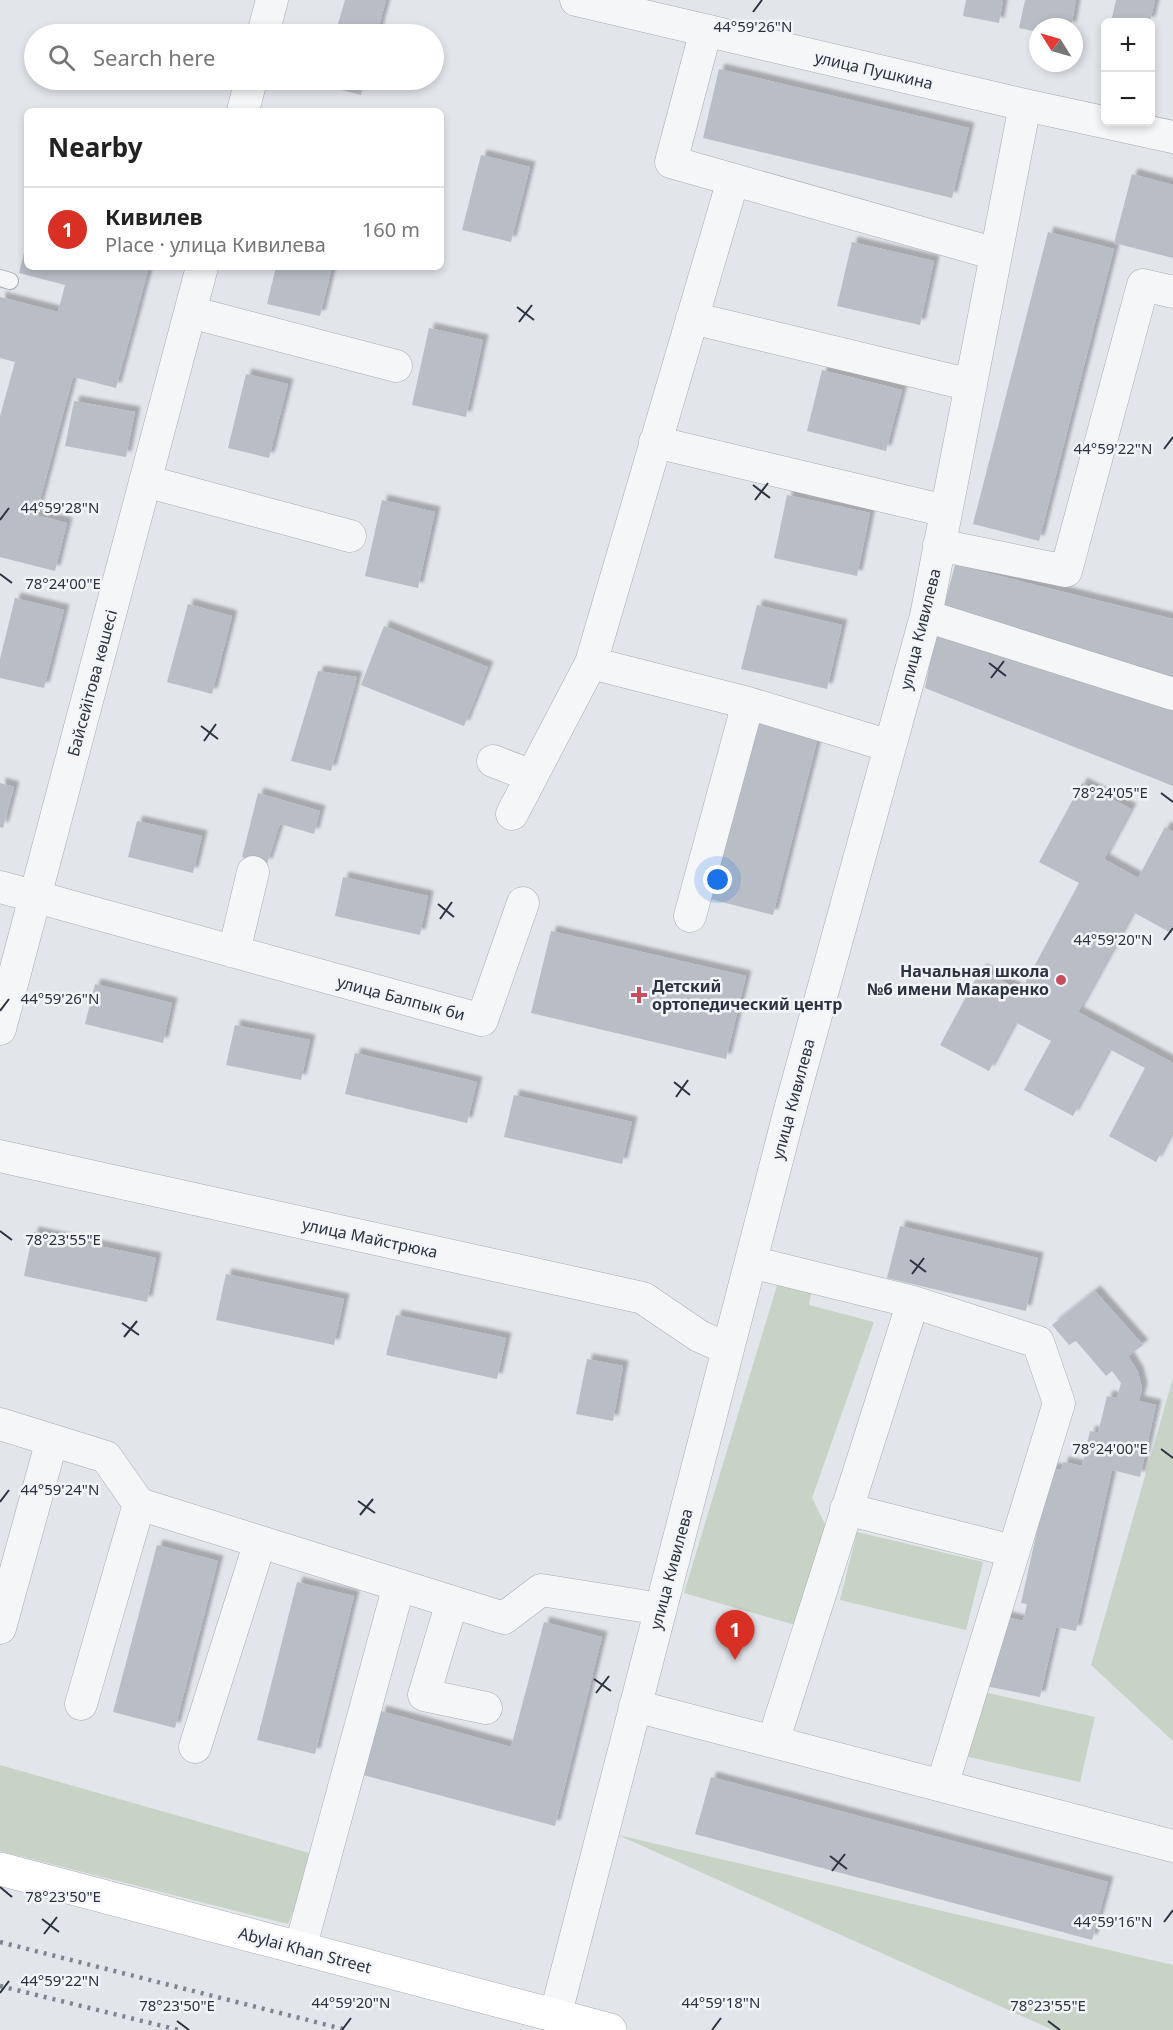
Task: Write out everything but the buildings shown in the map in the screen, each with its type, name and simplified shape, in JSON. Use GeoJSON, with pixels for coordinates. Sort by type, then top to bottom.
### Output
{"type":"FeatureCollection","features":[{"type":"Feature","properties":{"kind":"main road","name":"Abylai Khan Street"},"geometry":{"type":"LineString","coordinates":[[0,1869],[610,2030]]}},
{"type":"Feature","properties":{"kind":"street"},"geometry":{"type":"LineString","coordinates":[[266,24],[272,0]]}},
{"type":"Feature","properties":{"kind":"street","name":"улица Пушкина"},"geometry":{"type":"LineString","coordinates":[[576,0],[697,19],[1025,105],[1173,137]]}},
{"type":"Feature","properties":{"kind":"street"},"geometry":{"type":"LineString","coordinates":[[697,19],[671,162],[996,254]]}},
{"type":"Feature","properties":{"kind":"street"},"geometry":{"type":"LineString","coordinates":[[244,108],[248,90]]}},
{"type":"Feature","properties":{"kind":"street","name":"улица Кивилева"},"geometry":{"type":"LineString","coordinates":[[555,2017],[791,1106],[926,616],[1025,105]]}},
{"type":"Feature","properties":{"kind":"street"},"geometry":{"type":"LineString","coordinates":[[513,814],[591,663],[733,180]]}},
{"type":"Feature","properties":{"kind":"street","name":"Байсейітова көшесі"},"geometry":{"type":"LineString","coordinates":[[0,1029],[201,270]]}},
{"type":"Feature","properties":{"kind":"street"},"geometry":{"type":"LineString","coordinates":[[939,545],[1066,571],[1143,285],[1173,292]]}},
{"type":"Feature","properties":{"kind":"street"},"geometry":{"type":"LineString","coordinates":[[190,312],[396,366]]}},
{"type":"Feature","properties":{"kind":"street"},"geometry":{"type":"LineString","coordinates":[[692,318],[970,385]]}},
{"type":"Feature","properties":{"kind":"street"},"geometry":{"type":"LineString","coordinates":[[655,442],[946,511]]}},
{"type":"Feature","properties":{"kind":"street"},"geometry":{"type":"LineString","coordinates":[[146,481],[350,536]]}},
{"type":"Feature","properties":{"kind":"street"},"geometry":{"type":"LineString","coordinates":[[926,616],[1173,694]]}},
{"type":"Feature","properties":{"kind":"street"},"geometry":{"type":"LineString","coordinates":[[591,663],[748,703],[890,746]]}},
{"type":"Feature","properties":{"kind":"street"},"geometry":{"type":"LineString","coordinates":[[690,916],[748,703]]}},
{"type":"Feature","properties":{"kind":"street"},"geometry":{"type":"LineString","coordinates":[[493,761],[532,776]]}},
{"type":"Feature","properties":{"kind":"street"},"geometry":{"type":"LineString","coordinates":[[234,952],[253,872]]}},
{"type":"Feature","properties":{"kind":"street","name":"улица Балпык би"},"geometry":{"type":"LineString","coordinates":[[0,887],[482,1020],[523,903]]}},
{"type":"Feature","properties":{"kind":"street","name":"улица Майстрюка"},"geometry":{"type":"LineString","coordinates":[[0,1156],[643,1298],[699,1336],[728,1349]]}},
{"type":"Feature","properties":{"kind":"street"},"geometry":{"type":"LineString","coordinates":[[751,1262],[913,1302],[1038,1342],[1059,1402],[942,1786]]}},
{"type":"Feature","properties":{"kind":"street"},"geometry":{"type":"LineString","coordinates":[[773,1742],[913,1302]]}},
{"type":"Feature","properties":{"kind":"street"},"geometry":{"type":"LineString","coordinates":[[0,1424],[106,1457],[139,1504],[504,1618],[541,1590],[661,1609]]}},
{"type":"Feature","properties":{"kind":"street"},"geometry":{"type":"LineString","coordinates":[[0,1628],[52,1440]]}},
{"type":"Feature","properties":{"kind":"street"},"geometry":{"type":"LineString","coordinates":[[81,1704],[139,1504]]}},
{"type":"Feature","properties":{"kind":"street"},"geometry":{"type":"LineString","coordinates":[[846,1509],[1014,1551]]}},
{"type":"Feature","properties":{"kind":"street"},"geometry":{"type":"LineString","coordinates":[[195,1748],[260,1542]]}},
{"type":"Feature","properties":{"kind":"street"},"geometry":{"type":"LineString","coordinates":[[300,1949],[399,1585]]}},
{"type":"Feature","properties":{"kind":"street"},"geometry":{"type":"LineString","coordinates":[[453,1602],[424,1695],[486,1708]]}},
{"type":"Feature","properties":{"kind":"street"},"geometry":{"type":"LineString","coordinates":[[635,1706],[1173,1846]]}},
{"type":"Feature","properties":{"kind":"green space"},"geometry":{"type":"Polygon","coordinates":[[[778,1282],[812,1288],[809,1305],[874,1322],[812,1498],[828,1530],[795,1625],[684,1593],[778,1282]]]}},
{"type":"Feature","properties":{"kind":"green space"},"geometry":{"type":"Polygon","coordinates":[[[1173,1378],[1173,1741],[1091,1665],[1173,1378]]]}},
{"type":"Feature","properties":{"kind":"green space"},"geometry":{"type":"Polygon","coordinates":[[[857,1532],[983,1562],[966,1630],[840,1600],[857,1532]]]}},
{"type":"Feature","properties":{"kind":"green space"},"geometry":{"type":"Polygon","coordinates":[[[979,1691],[1095,1717],[1080,1782],[964,1756],[979,1691]]]}},
{"type":"Feature","properties":{"kind":"green space"},"geometry":{"type":"Polygon","coordinates":[[[0,1765],[316,1855],[288,1924],[0,1851],[0,1765]]]}},
{"type":"Feature","properties":{"kind":"green space"},"geometry":{"type":"Polygon","coordinates":[[[618,1835],[1173,1965],[1173,2030],[1053,2030],[618,1835]]]}},
{"type":"Feature","properties":{"kind":"railway"},"geometry":{"type":"LineString","coordinates":[[0,1942],[347,2030]]}},
{"type":"Feature","properties":{"kind":"railway"},"geometry":{"type":"LineString","coordinates":[[0,1986],[179,2030]]}},
{"type":"Feature","properties":{"kind":"place","name":"Начальная школа №6 имени Макаренко"},"geometry":{"type":"Point","coordinates":[1061,980]}},
{"type":"Feature","properties":{"kind":"place","name":"Детский ортопедический центр"},"geometry":{"type":"Point","coordinates":[639,995]}},
{"type":"Feature","properties":{"kind":"place","name":"Кивилев"},"geometry":{"type":"Point","coordinates":[735,1660]}}]}
